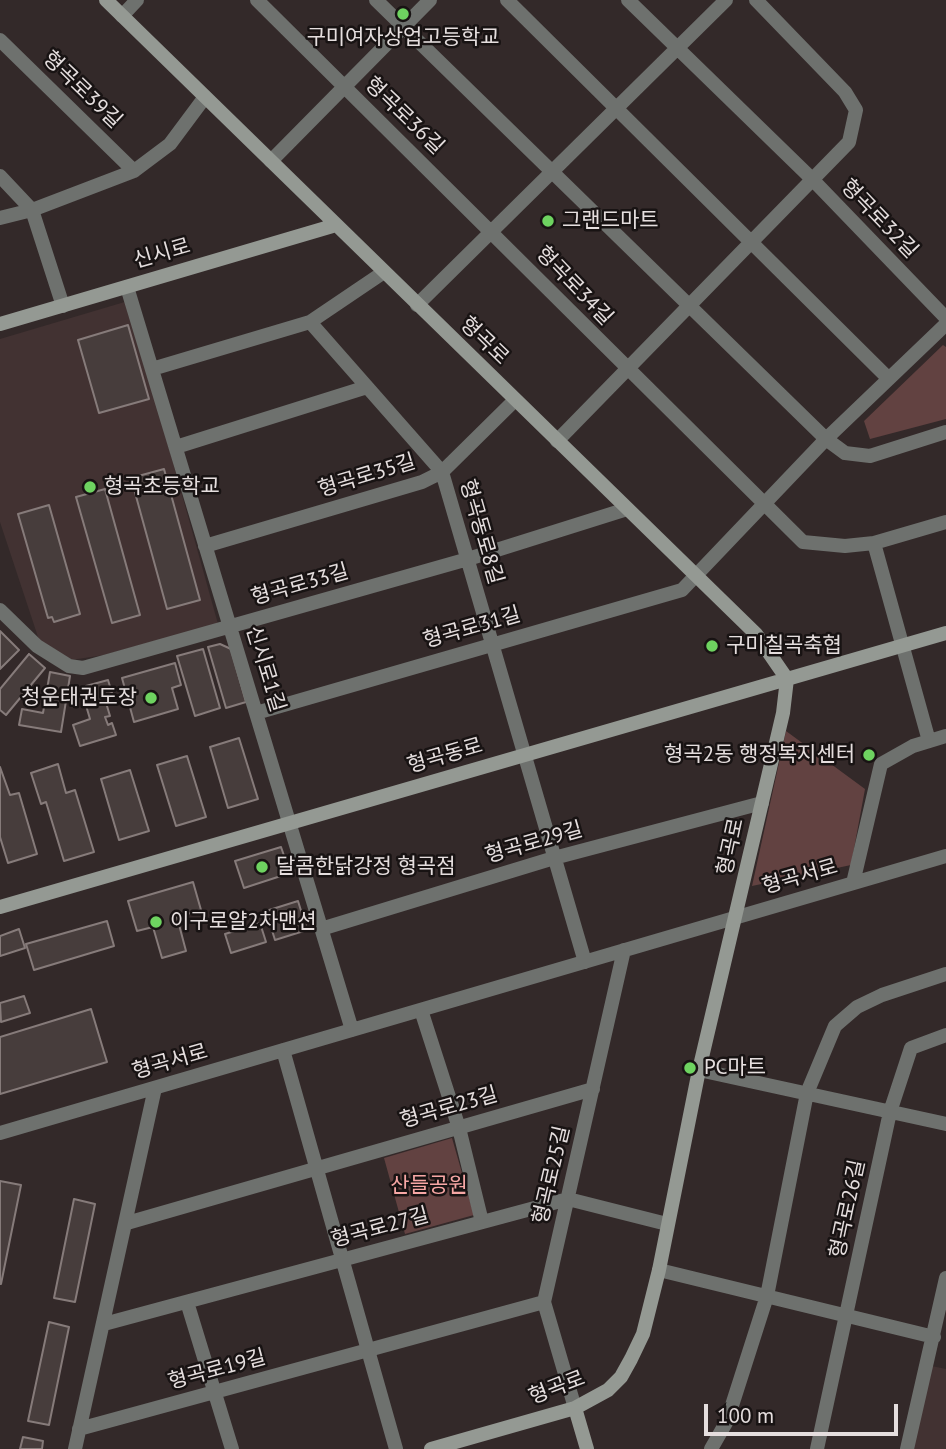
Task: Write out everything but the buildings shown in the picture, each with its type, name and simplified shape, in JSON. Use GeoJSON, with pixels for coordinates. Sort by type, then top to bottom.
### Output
{"type":"FeatureCollection","features":[{"type":"Feature","properties":{"kind":"street","name":"형곡로"},"geometry":{"type":"LineString","coordinates":[[106,0],[756,634],[787,679],[783,713],[699,1070],[659,1270],[643,1334],[621,1377],[608,1390],[575,1408],[431,1449]]}},
{"type":"Feature","properties":{"kind":"street"},"geometry":{"type":"LineString","coordinates":[[122,16],[137,0]]}},
{"type":"Feature","properties":{"kind":"street","name":"형곡로36길"},"geometry":{"type":"LineString","coordinates":[[257,0],[492,231]]}},
{"type":"Feature","properties":{"kind":"street"},"geometry":{"type":"LineString","coordinates":[[376,0],[825,439],[845,453],[870,456],[946,432]]}},
{"type":"Feature","properties":{"kind":"street"},"geometry":{"type":"LineString","coordinates":[[271,162],[430,0]]}},
{"type":"Feature","properties":{"kind":"street"},"geometry":{"type":"LineString","coordinates":[[507,0],[618,107],[750,244],[888,378]]}},
{"type":"Feature","properties":{"kind":"street"},"geometry":{"type":"LineString","coordinates":[[628,0],[812,179]]}},
{"type":"Feature","properties":{"kind":"street"},"geometry":{"type":"LineString","coordinates":[[417,305],[726,0]]}},
{"type":"Feature","properties":{"kind":"street"},"geometry":{"type":"LineString","coordinates":[[557,441],[849,142],[856,110],[845,92],[756,0]]}},
{"type":"Feature","properties":{"kind":"street","name":"형곡로39길"},"geometry":{"type":"LineString","coordinates":[[0,40],[134,171]]}},
{"type":"Feature","properties":{"kind":"street"},"geometry":{"type":"LineString","coordinates":[[0,218],[32,210],[134,171],[170,144],[205,97]]}},
{"type":"Feature","properties":{"kind":"street"},"geometry":{"type":"LineString","coordinates":[[0,176],[32,210],[62,306]]}},
{"type":"Feature","properties":{"kind":"street","name":"형곡로32길"},"geometry":{"type":"LineString","coordinates":[[812,179],[946,318]]}},
{"type":"Feature","properties":{"kind":"street","name":"신시로"},"geometry":{"type":"LineString","coordinates":[[0,324],[336,225]]}},
{"type":"Feature","properties":{"kind":"street","name":"형곡로34길"},"geometry":{"type":"LineString","coordinates":[[492,231],[627,369]]}},
{"type":"Feature","properties":{"kind":"street"},"geometry":{"type":"LineString","coordinates":[[152,369],[310,322],[384,272]]}},
{"type":"Feature","properties":{"kind":"street","name":"신시로1길"},"geometry":{"type":"LineString","coordinates":[[127,286],[289,823]]}},
{"type":"Feature","properties":{"kind":"street","name":"형곡동로8길"},"geometry":{"type":"LineString","coordinates":[[310,322],[442,472],[524,755]]}},
{"type":"Feature","properties":{"kind":"street"},"geometry":{"type":"LineString","coordinates":[[697,578],[763,503],[825,439],[946,324]]}},
{"type":"Feature","properties":{"kind":"street"},"geometry":{"type":"LineString","coordinates":[[627,369],[803,542],[845,546],[874,543],[946,522]]}},
{"type":"Feature","properties":{"kind":"street"},"geometry":{"type":"LineString","coordinates":[[176,447],[367,387]]}},
{"type":"Feature","properties":{"kind":"street","name":"형곡로35길"},"geometry":{"type":"LineString","coordinates":[[205,546],[422,482],[442,472],[515,400]]}},
{"type":"Feature","properties":{"kind":"street","name":"형곡로33길"},"geometry":{"type":"LineString","coordinates":[[0,610],[37,646],[69,666],[83,668],[468,559],[627,509]]}},
{"type":"Feature","properties":{"kind":"street"},"geometry":{"type":"LineString","coordinates":[[874,543],[929,741]]}},
{"type":"Feature","properties":{"kind":"street","name":"형곡로31길"},"geometry":{"type":"LineString","coordinates":[[256,713],[682,590],[697,578]]}},
{"type":"Feature","properties":{"kind":"street","name":"형곡동로"},"geometry":{"type":"LineString","coordinates":[[0,907],[946,633]]}},
{"type":"Feature","properties":{"kind":"street"},"geometry":{"type":"LineString","coordinates":[[853,883],[881,764],[913,746],[946,736]]}},
{"type":"Feature","properties":{"kind":"street"},"geometry":{"type":"LineString","coordinates":[[524,755],[584,962]]}},
{"type":"Feature","properties":{"kind":"street","name":"형곡로29길"},"geometry":{"type":"LineString","coordinates":[[321,929],[554,858],[762,803]]}},
{"type":"Feature","properties":{"kind":"street"},"geometry":{"type":"LineString","coordinates":[[289,823],[352,1030]]}},
{"type":"Feature","properties":{"kind":"street"},"geometry":{"type":"LineString","coordinates":[[944,857],[946,873]]}},
{"type":"Feature","properties":{"kind":"street","name":"형곡서로"},"geometry":{"type":"LineString","coordinates":[[0,1133],[944,857]]}},
{"type":"Feature","properties":{"kind":"street","name":"형곡로25길"},"geometry":{"type":"LineString","coordinates":[[575,1408],[544,1302],[624,950]]}},
{"type":"Feature","properties":{"kind":"street"},"geometry":{"type":"LineString","coordinates":[[711,1449],[727,1421],[767,1296],[807,1093],[835,1026],[857,1007],[882,995],[946,974]]}},
{"type":"Feature","properties":{"kind":"street"},"geometry":{"type":"LineString","coordinates":[[421,1010],[458,1128],[482,1222]]}},
{"type":"Feature","properties":{"kind":"street","name":"형곡로26길"},"geometry":{"type":"LineString","coordinates":[[817,1449],[890,1112],[911,1048],[946,1035]]}},
{"type":"Feature","properties":{"kind":"street"},"geometry":{"type":"LineString","coordinates":[[283,1050],[341,1261],[397,1449]]}},
{"type":"Feature","properties":{"kind":"street"},"geometry":{"type":"LineString","coordinates":[[699,1070],[946,1124]]}},
{"type":"Feature","properties":{"kind":"street"},"geometry":{"type":"LineString","coordinates":[[75,1449],[155,1088]]}},
{"type":"Feature","properties":{"kind":"street","name":"형곡로23길"},"geometry":{"type":"LineString","coordinates":[[317,1168],[593,1089]]}},
{"type":"Feature","properties":{"kind":"street"},"geometry":{"type":"LineString","coordinates":[[127,1223],[317,1168]]}},
{"type":"Feature","properties":{"kind":"street","name":"형곡로27길"},"geometry":{"type":"LineString","coordinates":[[104,1324],[568,1199],[667,1224]]}},
{"type":"Feature","properties":{"kind":"street"},"geometry":{"type":"LineString","coordinates":[[659,1270],[934,1337]]}},
{"type":"Feature","properties":{"kind":"street"},"geometry":{"type":"LineString","coordinates":[[907,1449],[946,1281]]}},
{"type":"Feature","properties":{"kind":"street"},"geometry":{"type":"LineString","coordinates":[[187,1302],[232,1449]]}},
{"type":"Feature","properties":{"kind":"street"},"geometry":{"type":"LineString","coordinates":[[367,1351],[544,1302]]}},
{"type":"Feature","properties":{"kind":"street","name":"형곡로19길"},"geometry":{"type":"LineString","coordinates":[[79,1429],[367,1351]]}},
{"type":"Feature","properties":{"kind":"street"},"geometry":{"type":"LineString","coordinates":[[575,1408],[587,1449]]}},
{"type":"Feature","properties":{"kind":"shaded area","name":"형곡초등학교"},"geometry":{"type":"Polygon","coordinates":[[[128,301],[218,624],[104,655],[71,660],[39,640],[0,522],[0,339],[128,301]]]}},
{"type":"Feature","properties":{"kind":"shaded area"},"geometry":{"type":"Polygon","coordinates":[[[927,1365],[946,1369],[946,1449],[907,1449],[927,1365]]]}},
{"type":"Feature","properties":{"kind":"green space"},"geometry":{"type":"Polygon","coordinates":[[[943,345],[946,347],[946,419],[870,439],[864,421],[943,345]]]}},
{"type":"Feature","properties":{"kind":"green space"},"geometry":{"type":"Polygon","coordinates":[[[786,731],[865,789],[851,865],[752,886],[786,731]]]}},
{"type":"Feature","properties":{"kind":"green space","name":"산들공원"},"geometry":{"type":"Polygon","coordinates":[[[452,1138],[474,1215],[405,1234],[384,1158],[452,1138]]]}},
{"type":"Feature","properties":{"kind":"place","name":"구미여자상업고등학교"},"geometry":{"type":"Point","coordinates":[403,14]}},
{"type":"Feature","properties":{"kind":"place","name":"그랜드마트"},"geometry":{"type":"Point","coordinates":[548,221]}},
{"type":"Feature","properties":{"kind":"place","name":"형곡초등학교"},"geometry":{"type":"Point","coordinates":[90,487]}},
{"type":"Feature","properties":{"kind":"place","name":"구미칠곡축협"},"geometry":{"type":"Point","coordinates":[712,646]}},
{"type":"Feature","properties":{"kind":"place","name":"청운태권도장"},"geometry":{"type":"Point","coordinates":[151,698]}},
{"type":"Feature","properties":{"kind":"place","name":"형곡2동 행정복지센터"},"geometry":{"type":"Point","coordinates":[869,755]}},
{"type":"Feature","properties":{"kind":"place","name":"달콤한닭강정 형곡점"},"geometry":{"type":"Point","coordinates":[262,867]}},
{"type":"Feature","properties":{"kind":"place","name":"이구로얄2차맨션"},"geometry":{"type":"Point","coordinates":[156,922]}},
{"type":"Feature","properties":{"kind":"place","name":"PC마트"},"geometry":{"type":"Point","coordinates":[690,1068]}}]}
